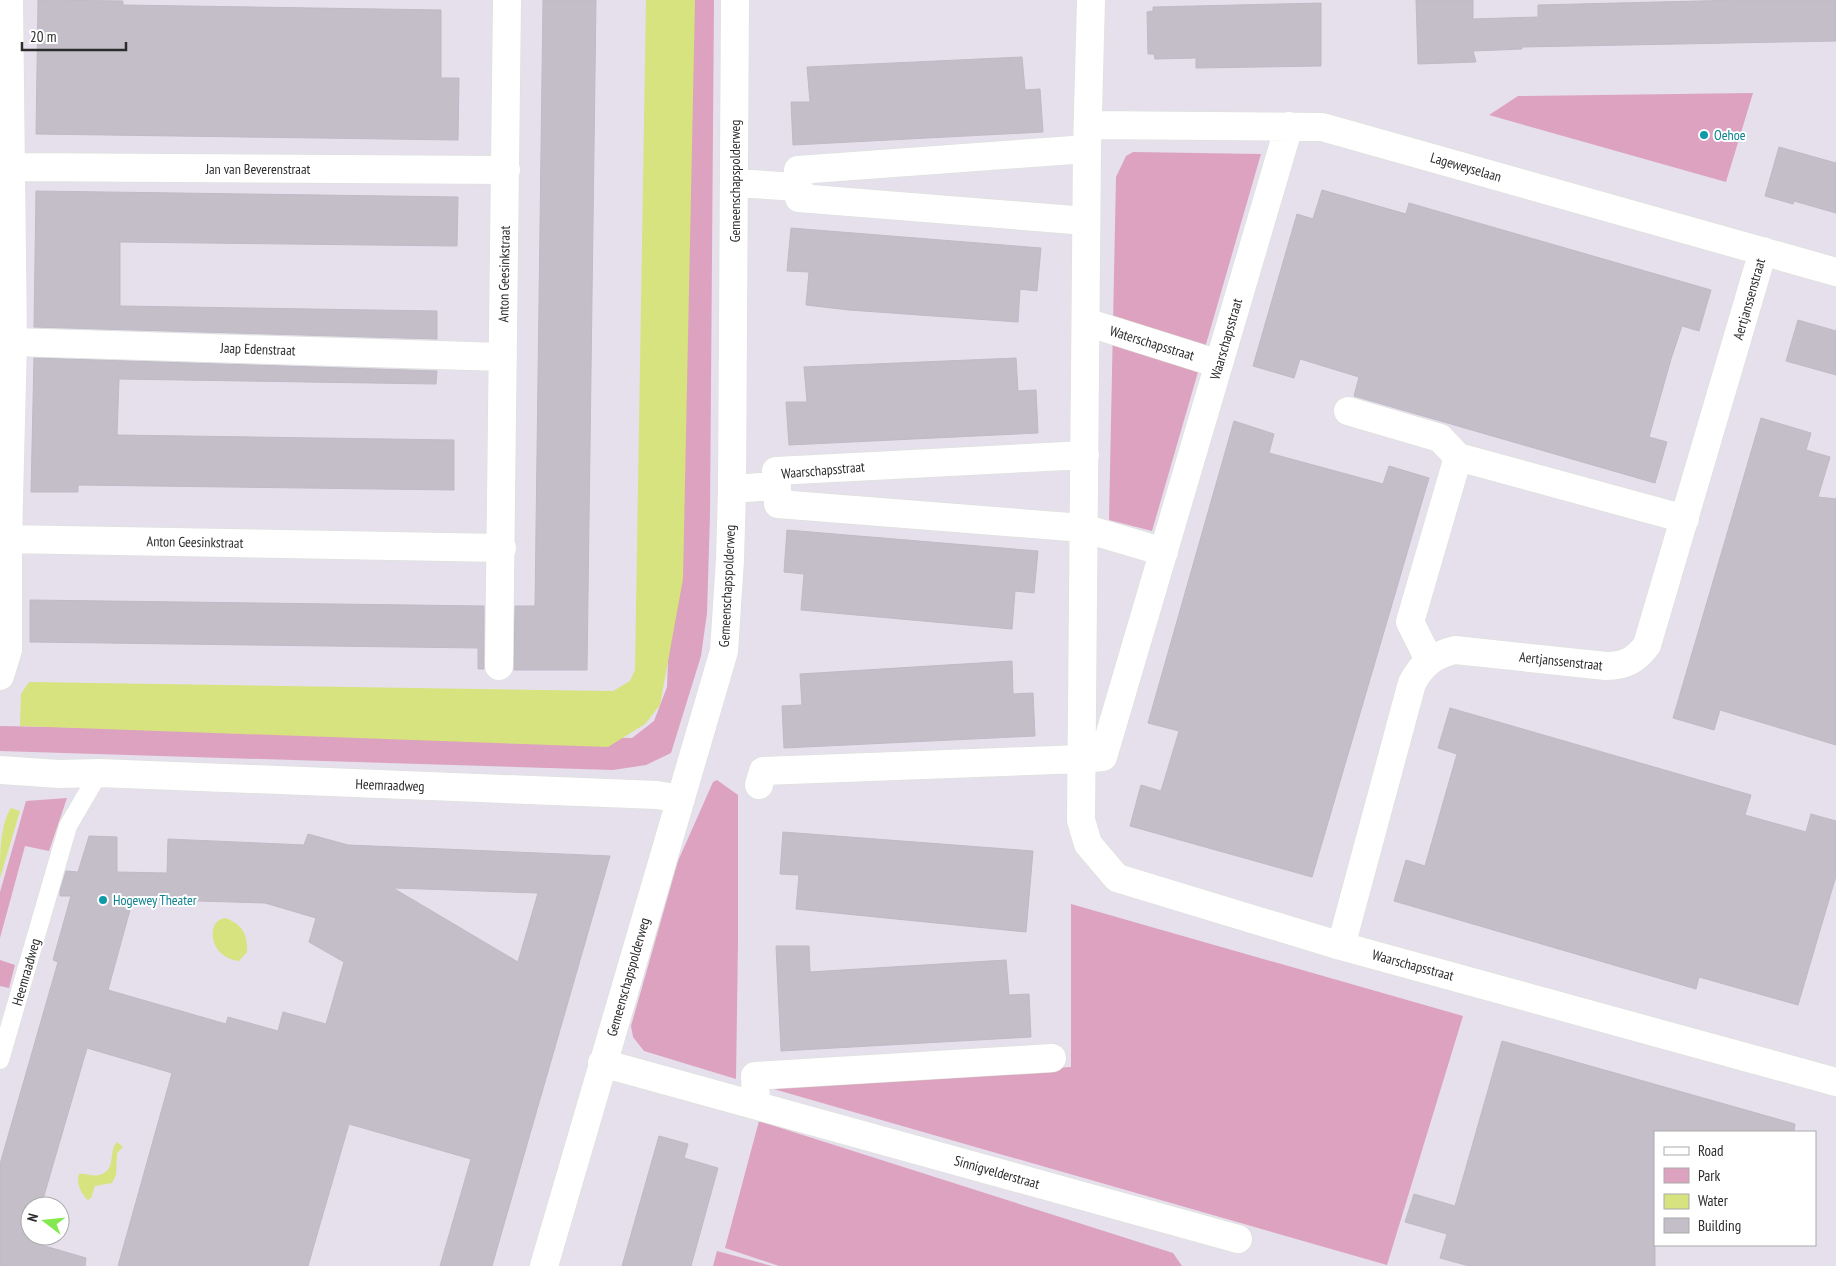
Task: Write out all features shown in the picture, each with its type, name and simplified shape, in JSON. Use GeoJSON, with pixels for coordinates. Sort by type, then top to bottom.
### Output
{"type":"FeatureCollection","features":[{"type":"Feature","properties":{"kind":"street"},"geometry":{"type":"LineString","coordinates":[[0,676],[8,650],[8,539],[13,342],[9,0]]}},
{"type":"Feature","properties":{"kind":"street","name":"Anton Geesinkstraat"},"geometry":{"type":"LineString","coordinates":[[499,666],[502,548],[507,0]]}},
{"type":"Feature","properties":{"kind":"street","name":"Gemeenschapspolderweg"},"geometry":{"type":"LineString","coordinates":[[544,1266],[724,651],[730,560],[732,489],[735,0]]}},
{"type":"Feature","properties":{"kind":"street","name":"Waarschapsstraat"},"geometry":{"type":"LineString","coordinates":[[1091,0],[1087,137],[1086,455],[1082,528],[1081,759],[1081,820],[1088,844],[1117,878],[1341,946],[1836,1082]]}},
{"type":"Feature","properties":{"kind":"street","name":"Waarschapsstraat"},"geometry":{"type":"LineString","coordinates":[[758,785],[763,771],[1103,757],[1289,126]]}},
{"type":"Feature","properties":{"kind":"street","name":"Lageweyselaan"},"geometry":{"type":"LineString","coordinates":[[1087,137],[1289,126],[1322,126],[1836,272]]}},
{"type":"Feature","properties":{"kind":"street"},"geometry":{"type":"LineString","coordinates":[[1086,221],[799,198],[798,170],[1087,137]]}},
{"type":"Feature","properties":{"kind":"street","name":"Jan van Beverenstraat"},"geometry":{"type":"LineString","coordinates":[[11,167],[506,170]]}},
{"type":"Feature","properties":{"kind":"street"},"geometry":{"type":"LineString","coordinates":[[735,183],[798,186]]}},
{"type":"Feature","properties":{"kind":"street","name":"Aertjanssenstraat"},"geometry":{"type":"LineString","coordinates":[[1341,946],[1412,683],[1418,670],[1429,660],[1441,653],[1455,650],[1618,666],[1630,662],[1640,655],[1647,645],[1763,251]]}},
{"type":"Feature","properties":{"kind":"street","name":"Waterschapsstraat"},"geometry":{"type":"LineString","coordinates":[[1086,322],[1219,364]]}},
{"type":"Feature","properties":{"kind":"street","name":"Jaap Edenstraat"},"geometry":{"type":"LineString","coordinates":[[13,342],[503,357]]}},
{"type":"Feature","properties":{"kind":"street"},"geometry":{"type":"LineString","coordinates":[[1348,411],[1440,438],[1458,456],[1685,519]]}},
{"type":"Feature","properties":{"kind":"street","name":"Waarschapsstraat"},"geometry":{"type":"LineString","coordinates":[[1086,455],[776,471],[778,504],[1082,528],[1164,552]]}},
{"type":"Feature","properties":{"kind":"street"},"geometry":{"type":"LineString","coordinates":[[1429,660],[1410,622],[1458,456]]}},
{"type":"Feature","properties":{"kind":"street"},"geometry":{"type":"LineString","coordinates":[[732,489],[776,486]]}},
{"type":"Feature","properties":{"kind":"street","name":"Anton Geesinkstraat"},"geometry":{"type":"LineString","coordinates":[[8,539],[502,548]]}},
{"type":"Feature","properties":{"kind":"street","name":"Heemraadweg"},"geometry":{"type":"LineString","coordinates":[[0,770],[59,774],[99,773],[656,795],[681,799]]}},
{"type":"Feature","properties":{"kind":"street"},"geometry":{"type":"LineString","coordinates":[[756,1105],[755,1076],[1052,1058]]}},
{"type":"Feature","properties":{"kind":"street","name":"Sinnigvelderstraat"},"geometry":{"type":"LineString","coordinates":[[602,1063],[1238,1239]]}},
{"type":"Feature","properties":{"kind":"lane","name":"Heemraadweg"},"geometry":{"type":"LineString","coordinates":[[0,1060],[68,826],[99,773]]}},
{"type":"Feature","properties":{"kind":"green space"},"geometry":{"type":"Polygon","coordinates":[[[679,0],[714,0],[710,515],[707,613],[701,656],[671,753],[646,765],[613,770],[0,751],[0,726],[632,738],[654,721],[667,687],[672,559],[679,0]]]}},
{"type":"Feature","properties":{"kind":"green space"},"geometry":{"type":"Polygon","coordinates":[[[1753,93],[1726,182],[1489,115],[1518,96],[1753,93]]]}},
{"type":"Feature","properties":{"kind":"green space"},"geometry":{"type":"Polygon","coordinates":[[[1133,152],[1261,154],[1152,531],[1109,520],[1116,177],[1126,156],[1133,152]]]}},
{"type":"Feature","properties":{"kind":"green space"},"geometry":{"type":"Polygon","coordinates":[[[717,780],[738,795],[736,1079],[644,1051],[633,1037],[631,1026],[678,861],[713,782],[717,780]]]}},
{"type":"Feature","properties":{"kind":"green space"},"geometry":{"type":"Polygon","coordinates":[[[67,798],[49,851],[25,846],[0,938],[0,892],[26,801],[67,798]]]}},
{"type":"Feature","properties":{"kind":"green space"},"geometry":{"type":"Polygon","coordinates":[[[1071,904],[1463,1016],[1387,1265],[770,1088],[1071,1067],[1071,904]]]}},
{"type":"Feature","properties":{"kind":"green space"},"geometry":{"type":"Polygon","coordinates":[[[0,960],[15,965],[9,988],[0,986],[0,960]]]}},
{"type":"Feature","properties":{"kind":"green space"},"geometry":{"type":"Polygon","coordinates":[[[759,1121],[1173,1253],[1182,1266],[779,1266],[725,1248],[759,1121]]]}},
{"type":"Feature","properties":{"kind":"green space"},"geometry":{"type":"Polygon","coordinates":[[[717,1251],[772,1266],[713,1266],[717,1251]]]}},
{"type":"Feature","properties":{"kind":"water"},"geometry":{"type":"Polygon","coordinates":[[[646,0],[695,0],[683,579],[660,705],[645,724],[608,747],[20,726],[21,694],[29,682],[613,691],[630,681],[635,670],[646,0]]]}},
{"type":"Feature","properties":{"kind":"water"},"geometry":{"type":"Polygon","coordinates":[[[11,808],[20,811],[0,878],[3,831],[11,808]]]}},
{"type":"Feature","properties":{"kind":"water"},"geometry":{"type":"Polygon","coordinates":[[[225,918],[236,923],[245,935],[247,952],[239,961],[223,955],[215,946],[214,926],[216,922],[225,918]]]}},
{"type":"Feature","properties":{"kind":"water"},"geometry":{"type":"Polygon","coordinates":[[[117,1142],[123,1147],[117,1153],[116,1175],[112,1183],[95,1186],[91,1198],[88,1200],[80,1188],[79,1174],[96,1175],[105,1173],[110,1165],[114,1146],[117,1142]]]}},
{"type":"Feature","properties":{"kind":"building"},"geometry":{"type":"Polygon","coordinates":[[[38,0],[123,1],[123,5],[441,10],[441,78],[459,78],[458,140],[36,134],[38,0]]]}},
{"type":"Feature","properties":{"kind":"building"},"geometry":{"type":"Polygon","coordinates":[[[543,0],[596,0],[587,670],[514,670],[515,606],[535,606],[543,0]]]}},
{"type":"Feature","properties":{"kind":"building"},"geometry":{"type":"Polygon","coordinates":[[[1416,0],[1473,0],[1473,19],[1538,17],[1538,5],[1739,0],[1836,0],[1836,41],[1522,47],[1522,49],[1473,51],[1476,62],[1418,64],[1416,0]]]}},
{"type":"Feature","properties":{"kind":"building"},"geometry":{"type":"Polygon","coordinates":[[[1321,3],[1321,66],[1196,68],[1196,58],[1155,59],[1154,54],[1148,54],[1147,12],[1153,11],[1153,7],[1321,3]]]}},
{"type":"Feature","properties":{"kind":"building"},"geometry":{"type":"Polygon","coordinates":[[[1022,57],[1025,90],[1040,89],[1043,132],[793,145],[791,102],[810,102],[807,67],[1022,57]]]}},
{"type":"Feature","properties":{"kind":"building"},"geometry":{"type":"Polygon","coordinates":[[[1779,147],[1836,163],[1836,213],[1794,201],[1793,204],[1765,196],[1779,147]]]}},
{"type":"Feature","properties":{"kind":"building"},"geometry":{"type":"Polygon","coordinates":[[[1322,190],[1406,214],[1409,203],[1711,290],[1699,331],[1682,326],[1671,359],[1649,437],[1667,442],[1655,483],[1354,396],[1359,377],[1300,359],[1294,378],[1253,366],[1297,214],[1313,219],[1322,190]]]}},
{"type":"Feature","properties":{"kind":"building"},"geometry":{"type":"Polygon","coordinates":[[[36,191],[458,197],[457,246],[120,242],[120,306],[437,311],[437,339],[34,327],[36,191]]]}},
{"type":"Feature","properties":{"kind":"building"},"geometry":{"type":"Polygon","coordinates":[[[791,228],[1041,248],[1037,291],[1020,289],[1018,322],[849,310],[806,305],[809,272],[787,271],[791,228]]]}},
{"type":"Feature","properties":{"kind":"building"},"geometry":{"type":"Polygon","coordinates":[[[1798,320],[1836,331],[1836,375],[1786,361],[1798,320]]]}},
{"type":"Feature","properties":{"kind":"building"},"geometry":{"type":"Polygon","coordinates":[[[34,358],[437,371],[436,384],[119,379],[117,435],[454,440],[454,490],[78,485],[78,492],[31,492],[34,358]]]}},
{"type":"Feature","properties":{"kind":"building"},"geometry":{"type":"Polygon","coordinates":[[[1016,358],[1018,391],[1036,390],[1038,433],[789,445],[786,402],[807,402],[804,367],[1016,358]]]}},
{"type":"Feature","properties":{"kind":"building"},"geometry":{"type":"Polygon","coordinates":[[[1761,418],[1811,433],[1806,450],[1830,457],[1818,497],[1836,499],[1836,745],[1720,710],[1714,730],[1673,718],[1761,418]]]}},
{"type":"Feature","properties":{"kind":"building"},"geometry":{"type":"Polygon","coordinates":[[[1234,421],[1274,434],[1269,453],[1383,484],[1389,466],[1429,478],[1312,877],[1130,826],[1141,785],[1161,791],[1179,731],[1148,723],[1234,421]]]}},
{"type":"Feature","properties":{"kind":"building"},"geometry":{"type":"Polygon","coordinates":[[[787,530],[1038,551],[1034,593],[1015,591],[1012,629],[801,610],[804,574],[784,572],[787,530]]]}},
{"type":"Feature","properties":{"kind":"building"},"geometry":{"type":"Polygon","coordinates":[[[30,600],[484,606],[484,669],[478,669],[478,648],[30,642],[30,600]]]}},
{"type":"Feature","properties":{"kind":"building"},"geometry":{"type":"Polygon","coordinates":[[[1012,661],[1013,694],[1033,693],[1035,736],[784,748],[782,706],[802,705],[800,674],[1012,661]]]}},
{"type":"Feature","properties":{"kind":"building"},"geometry":{"type":"Polygon","coordinates":[[[1450,708],[1751,795],[1745,815],[1806,832],[1811,814],[1836,821],[1836,876],[1798,1005],[1699,977],[1696,989],[1394,901],[1406,860],[1425,866],[1457,754],[1438,748],[1450,708]]]}},
{"type":"Feature","properties":{"kind":"building"},"geometry":{"type":"Polygon","coordinates":[[[783,832],[1033,851],[1026,932],[796,909],[799,875],[780,874],[783,832]]]}},
{"type":"Feature","properties":{"kind":"building"},"geometry":{"type":"Polygon","coordinates":[[[308,834],[348,845],[610,856],[492,1266],[440,1266],[471,1159],[349,1124],[308,1266],[118,1266],[172,1073],[87,1048],[44,1196],[20,1196],[20,1246],[45,1246],[86,1258],[85,1266],[0,1266],[0,1164],[58,962],[53,960],[71,896],[60,896],[66,871],[78,872],[89,836],[117,837],[117,872],[167,873],[168,839],[304,845],[308,834]],[[393,888],[518,962],[538,893],[393,888]],[[133,899],[108,990],[226,1024],[228,1017],[278,1031],[283,1012],[326,1024],[344,962],[309,942],[316,918],[265,903],[133,899]]]}},
{"type":"Feature","properties":{"kind":"building"},"geometry":{"type":"Polygon","coordinates":[[[776,946],[809,946],[810,972],[1006,960],[1009,995],[1029,994],[1031,1037],[781,1051],[776,946]]]}},
{"type":"Feature","properties":{"kind":"building"},"geometry":{"type":"Polygon","coordinates":[[[1502,1041],[1795,1124],[1794,1131],[1654,1131],[1655,1266],[1469,1266],[1440,1258],[1447,1234],[1405,1222],[1414,1194],[1455,1206],[1502,1041]]]}},
{"type":"Feature","properties":{"kind":"building"},"geometry":{"type":"Polygon","coordinates":[[[659,1136],[688,1144],[684,1158],[718,1168],[691,1266],[622,1266],[659,1136]]]}},
{"type":"Feature","properties":{"kind":"place","name":"Oehoe"},"geometry":{"type":"Point","coordinates":[1704,135]}},
{"type":"Feature","properties":{"kind":"place","name":"Hogewey Theater"},"geometry":{"type":"Point","coordinates":[103,900]}}]}
